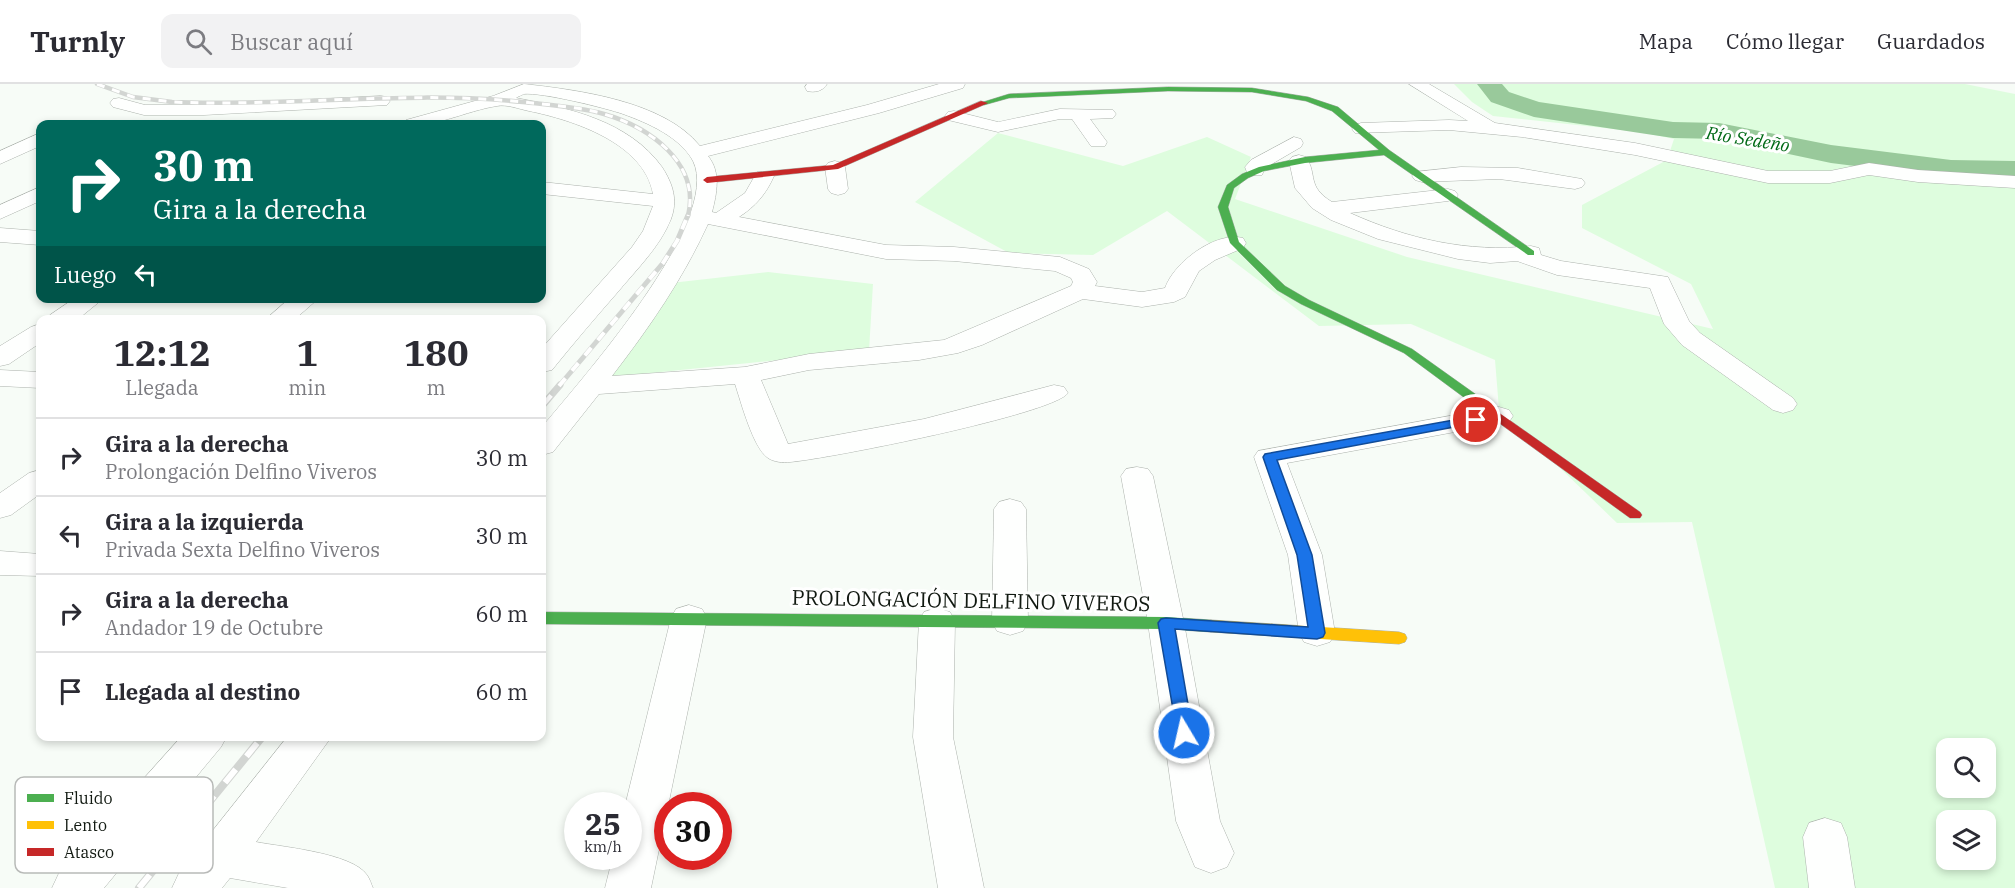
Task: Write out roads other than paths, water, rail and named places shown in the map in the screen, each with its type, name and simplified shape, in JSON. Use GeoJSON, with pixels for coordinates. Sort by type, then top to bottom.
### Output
{"type":"FeatureCollection","features":[{"type":"Feature","properties":{"kind":"street"},"geometry":{"type":"LineString","coordinates":[[695,153],[862,112],[957,84]]}},
{"type":"Feature","properties":{"kind":"street"},"geometry":{"type":"LineString","coordinates":[[1417,84],[1491,127]]}},
{"type":"Feature","properties":{"kind":"street"},"geometry":{"type":"LineString","coordinates":[[427,120],[500,100],[529,86],[622,107],[667,129],[703,162],[708,180],[711,217]]}},
{"type":"Feature","properties":{"kind":"street"},"geometry":{"type":"LineString","coordinates":[[708,180],[764,176],[835,166],[979,105],[1009,96],[1164,86],[1250,87],[1290,95],[1322,103],[1361,129],[1386,152],[1448,195],[1525,254],[1557,268],[1660,282],[1677,324],[1691,339],[1783,404]]}},
{"type":"Feature","properties":{"kind":"street"},"geometry":{"type":"LineString","coordinates":[[500,100],[560,112],[604,127],[621,137],[639,154],[655,172],[664,191],[663,211],[647,240],[546,359]]}},
{"type":"Feature","properties":{"kind":"street"},"geometry":{"type":"LineString","coordinates":[[119,103],[144,110],[204,110],[381,101]]}},
{"type":"Feature","properties":{"kind":"street"},"geometry":{"type":"LineString","coordinates":[[180,120],[204,110]]}},
{"type":"Feature","properties":{"kind":"street"},"geometry":{"type":"LineString","coordinates":[[546,121],[560,112]]}},
{"type":"Feature","properties":{"kind":"street"},"geometry":{"type":"LineString","coordinates":[[1077,114],[1098,142]]}},
{"type":"Feature","properties":{"kind":"street"},"geometry":{"type":"LineString","coordinates":[[954,116],[998,127],[1052,115],[1107,114]]}},
{"type":"Feature","properties":{"kind":"street"},"geometry":{"type":"LineString","coordinates":[[1361,129],[1440,125],[1491,127],[1635,149],[1751,175],[1830,177],[1869,169],[1918,176],[2015,182]]}},
{"type":"Feature","properties":{"kind":"street"},"geometry":{"type":"LineString","coordinates":[[0,158],[36,132]]}},
{"type":"Feature","properties":{"kind":"street"},"geometry":{"type":"LineString","coordinates":[[1386,152],[1297,152],[1258,164],[1256,171],[1230,186],[1223,207],[1236,243],[1256,266],[1281,288],[1314,307],[1408,351],[1635,515]]}},
{"type":"Feature","properties":{"kind":"street"},"geometry":{"type":"LineString","coordinates":[[1297,152],[1307,191],[1328,209],[1374,230],[1441,249],[1477,255],[1525,254]]}},
{"type":"Feature","properties":{"kind":"street"},"geometry":{"type":"LineString","coordinates":[[835,166],[838,189]]}},
{"type":"Feature","properties":{"kind":"street"},"geometry":{"type":"LineString","coordinates":[[1422,176],[1477,171],[1509,172],[1575,183]]}},
{"type":"Feature","properties":{"kind":"street"},"geometry":{"type":"LineString","coordinates":[[546,441],[646,313],[687,247],[711,217],[752,199],[757,194],[764,176]]}},
{"type":"Feature","properties":{"kind":"street"},"geometry":{"type":"LineString","coordinates":[[546,188],[664,201]]}},
{"type":"Feature","properties":{"kind":"street"},"geometry":{"type":"LineString","coordinates":[[0,213],[36,195]]}},
{"type":"Feature","properties":{"kind":"street"},"geometry":{"type":"LineString","coordinates":[[1328,209],[1448,195]]}},
{"type":"Feature","properties":{"kind":"street"},"geometry":{"type":"LineString","coordinates":[[711,217],[886,252],[954,254],[1060,264],[1081,274],[1085,282],[1080,291]]}},
{"type":"Feature","properties":{"kind":"street"},"geometry":{"type":"LineString","coordinates":[[0,236],[36,238]]}},
{"type":"Feature","properties":{"kind":"street"},"geometry":{"type":"LineString","coordinates":[[590,386],[745,375],[809,362],[920,352],[949,347],[973,339],[1080,291],[1151,300],[1166,298],[1176,292],[1184,272],[1210,254],[1236,243]]}},
{"type":"Feature","properties":{"kind":"street"},"geometry":{"type":"LineString","coordinates":[[66,315],[84,303]]}},
{"type":"Feature","properties":{"kind":"street"},"geometry":{"type":"LineString","coordinates":[[284,315],[300,303]]}},
{"type":"Feature","properties":{"kind":"street"},"geometry":{"type":"LineString","coordinates":[[0,358],[36,335]]}},
{"type":"Feature","properties":{"kind":"street"},"geometry":{"type":"LineString","coordinates":[[745,375],[773,447],[780,453],[914,432],[1011,408],[1054,393]]}},
{"type":"Feature","properties":{"kind":"street"},"geometry":{"type":"LineString","coordinates":[[0,378],[36,380]]}},
{"type":"Feature","properties":{"kind":"street"},"geometry":{"type":"LineString","coordinates":[[1317,633],[1305,555],[1269,457],[1499,416]]}},
{"type":"Feature","properties":{"kind":"street"},"geometry":{"type":"LineString","coordinates":[[1137,476],[1166,623],[1198,821],[1211,853]]}},
{"type":"Feature","properties":{"kind":"street"},"geometry":{"type":"LineString","coordinates":[[0,507],[36,483]]}},
{"type":"Feature","properties":{"kind":"street"},"geometry":{"type":"LineString","coordinates":[[1010,509],[1010,622]]}},
{"type":"Feature","properties":{"kind":"street"},"geometry":{"type":"LineString","coordinates":[[0,563],[36,565]]}},
{"type":"Feature","properties":{"kind":"street","name":"PROLONGACIÓN DELFINO VIVEROS"},"geometry":{"type":"LineString","coordinates":[[546,618],[1166,623],[1399,638]]}},
{"type":"Feature","properties":{"kind":"street"},"geometry":{"type":"LineString","coordinates":[[628,888],[689,618]]}},
{"type":"Feature","properties":{"kind":"street"},"geometry":{"type":"LineString","coordinates":[[937,621],[933,737],[960,888]]}},
{"type":"Feature","properties":{"kind":"street"},"geometry":{"type":"LineString","coordinates":[[171,777],[203,741]]}},
{"type":"Feature","properties":{"kind":"street"},"geometry":{"type":"LineString","coordinates":[[213,865],[308,741]]}},
{"type":"Feature","properties":{"kind":"street"},"geometry":{"type":"LineString","coordinates":[[1825,837],[1832,888]]}},
{"type":"Feature","properties":{"kind":"street"},"geometry":{"type":"LineString","coordinates":[[213,872],[329,875],[350,888]]}},
{"type":"Feature","properties":{"kind":"street"},"geometry":{"type":"LineString","coordinates":[[75,887],[87,873]]}},
{"type":"Feature","properties":{"kind":"waterway","name":"Río Sedeño"},"geometry":{"type":"LineString","coordinates":[[1489,84],[1500,97],[1534,109],[1673,130],[1719,131],[1831,154],[1951,169],[2015,170]]}},
{"type":"Feature","properties":{"kind":"railway"},"geometry":{"type":"LineString","coordinates":[[97,84],[133,97],[172,102],[216,103],[391,98],[479,99],[564,106],[604,114],[638,128],[668,150],[679,164],[687,180],[690,197],[688,216]]}},
{"type":"Feature","properties":{"kind":"railway"},"geometry":{"type":"LineString","coordinates":[[559,386],[663,263],[677,241],[688,215]]}},
{"type":"Feature","properties":{"kind":"railway"},"geometry":{"type":"LineString","coordinates":[[546,401],[560,385]]}},
{"type":"Feature","properties":{"kind":"railway"},"geometry":{"type":"LineString","coordinates":[[213,797],[259,741]]}},
{"type":"Feature","properties":{"kind":"railway"},"geometry":{"type":"LineString","coordinates":[[139,888],[151,873]]}}]}
